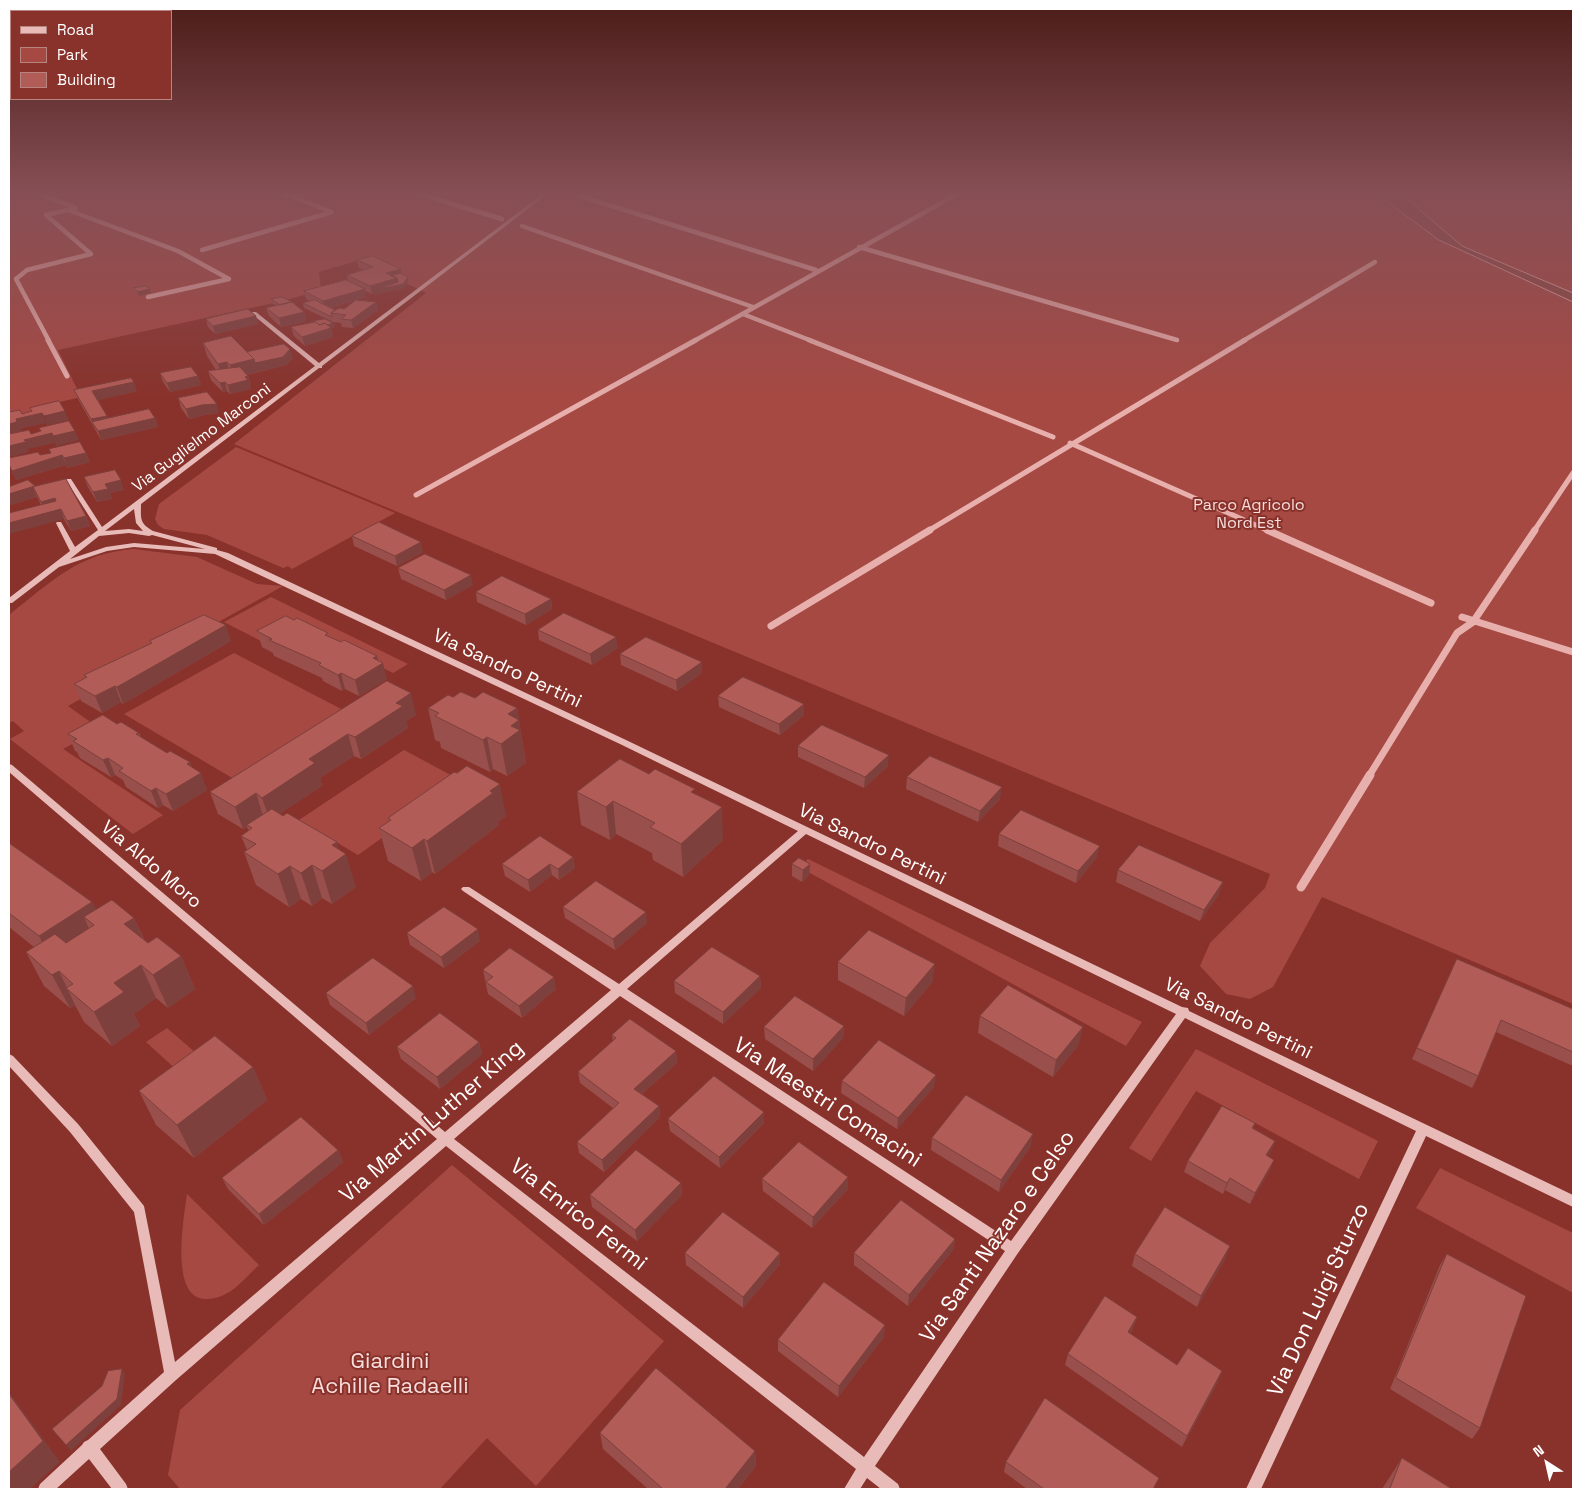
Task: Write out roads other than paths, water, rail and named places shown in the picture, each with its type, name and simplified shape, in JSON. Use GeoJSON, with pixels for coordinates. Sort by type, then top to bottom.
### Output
{"type":"FeatureCollection","features":[{"type":"Feature","properties":{"kind":"street","name":"Via Guglielmo Marconi"},"geometry":{"type":"LineString","coordinates":[[9,601],[456,263]]}},
{"type":"Feature","properties":{"kind":"street"},"geometry":{"type":"LineString","coordinates":[[254,313],[320,367]]}},
{"type":"Feature","properties":{"kind":"street"},"geometry":{"type":"LineString","coordinates":[[69,480],[100,533],[132,531],[201,543],[216,552]]}},
{"type":"Feature","properties":{"kind":"street"},"geometry":{"type":"LineString","coordinates":[[138,504],[139,524],[147,532],[156,535]]}},
{"type":"Feature","properties":{"kind":"street"},"geometry":{"type":"LineString","coordinates":[[59,523],[74,552]]}},
{"type":"Feature","properties":{"kind":"street","name":"Via Sandro Pertini"},"geometry":{"type":"LineString","coordinates":[[100,533],[118,542],[216,552],[623,742],[804,831],[1184,1011],[1573,1201]]}},
{"type":"Feature","properties":{"kind":"street","name":"Via Sandro Pertini"},"geometry":{"type":"LineString","coordinates":[[57,565],[106,550],[149,545]]}},
{"type":"Feature","properties":{"kind":"street","name":"Via Aldo Moro"},"geometry":{"type":"LineString","coordinates":[[9,767],[270,990]]}},
{"type":"Feature","properties":{"kind":"street","name":"Via Martin Luther King"},"geometry":{"type":"LineString","coordinates":[[44,1489],[171,1375],[804,831]]}},
{"type":"Feature","properties":{"kind":"street","name":"Via Maestri Comacini"},"geometry":{"type":"LineString","coordinates":[[466,889],[1013,1249]]}},
{"type":"Feature","properties":{"kind":"street","name":"Via Enrico Fermi"},"geometry":{"type":"LineString","coordinates":[[270,990],[445,1139],[893,1489]]}},
{"type":"Feature","properties":{"kind":"street","name":"Via Santi Nazaro e Celso"},"geometry":{"type":"LineString","coordinates":[[851,1489],[1013,1249],[1184,1011]]}},
{"type":"Feature","properties":{"kind":"street"},"geometry":{"type":"LineString","coordinates":[[9,1059],[74,1128],[140,1210],[171,1375]]}},
{"type":"Feature","properties":{"kind":"street","name":"Via Don Luigi Sturzo"},"geometry":{"type":"LineString","coordinates":[[1254,1489],[1423,1129]]}},
{"type":"Feature","properties":{"kind":"street"},"geometry":{"type":"LineString","coordinates":[[89,1448],[121,1489]]}},
{"type":"Feature","properties":{"kind":"waterway"},"geometry":{"type":"LineString","coordinates":[[49,341],[16,279],[27,270],[55,263]]}},
{"type":"Feature","properties":{"kind":"waterway"},"geometry":{"type":"LineString","coordinates":[[148,297],[229,279],[200,263]]}},
{"type":"Feature","properties":{"kind":"waterway"},"geometry":{"type":"LineString","coordinates":[[627,263],[753,307]]}},
{"type":"Feature","properties":{"kind":"waterway"},"geometry":{"type":"LineString","coordinates":[[793,263],[816,270]]}},
{"type":"Feature","properties":{"kind":"waterway"},"geometry":{"type":"LineString","coordinates":[[694,341],[834,263]]}},
{"type":"Feature","properties":{"kind":"waterway"},"geometry":{"type":"LineString","coordinates":[[913,263],[1177,340]]}},
{"type":"Feature","properties":{"kind":"waterway"},"geometry":{"type":"LineString","coordinates":[[1243,341],[1373,263]]}},
{"type":"Feature","properties":{"kind":"waterway"},"geometry":{"type":"LineString","coordinates":[[743,314],[812,341]]}},
{"type":"Feature","properties":{"kind":"waterway"},"geometry":{"type":"LineString","coordinates":[[48,340],[67,376]]}},
{"type":"Feature","properties":{"kind":"waterway"},"geometry":{"type":"LineString","coordinates":[[416,495],[696,340]]}},
{"type":"Feature","properties":{"kind":"waterway"},"geometry":{"type":"LineString","coordinates":[[809,340],[1053,437]]}},
{"type":"Feature","properties":{"kind":"waterway"},"geometry":{"type":"LineString","coordinates":[[1072,444],[1245,340]]}},
{"type":"Feature","properties":{"kind":"waterway"},"geometry":{"type":"LineString","coordinates":[[928,531],[1072,444]]}},
{"type":"Feature","properties":{"kind":"waterway"},"geometry":{"type":"LineString","coordinates":[[1072,444],[1269,531]]}},
{"type":"Feature","properties":{"kind":"waterway"},"geometry":{"type":"LineString","coordinates":[[1534,531],[1573,473]]}},
{"type":"Feature","properties":{"kind":"waterway"},"geometry":{"type":"LineString","coordinates":[[771,626],[930,530]]}},
{"type":"Feature","properties":{"kind":"waterway"},"geometry":{"type":"LineString","coordinates":[[1267,530],[1431,603]]}},
{"type":"Feature","properties":{"kind":"waterway"},"geometry":{"type":"LineString","coordinates":[[1474,621],[1535,530]]}},
{"type":"Feature","properties":{"kind":"waterway"},"geometry":{"type":"LineString","coordinates":[[1462,617],[1474,621]]}},
{"type":"Feature","properties":{"kind":"waterway"},"geometry":{"type":"LineString","coordinates":[[1369,776],[1457,633],[1474,621]]}},
{"type":"Feature","properties":{"kind":"waterway"},"geometry":{"type":"LineString","coordinates":[[1474,621],[1573,652]]}},
{"type":"Feature","properties":{"kind":"waterway"},"geometry":{"type":"LineString","coordinates":[[1301,887],[1370,775]]}},
{"type":"Feature","properties":{"kind":"park label","name":"Parco Agricolo Nord Est"},"geometry":{"type":"Point","coordinates":[1249,515]}},
{"type":"Feature","properties":{"kind":"park label","name":"Giardini Achille Radaelli"},"geometry":{"type":"Point","coordinates":[390,1374]}}]}
